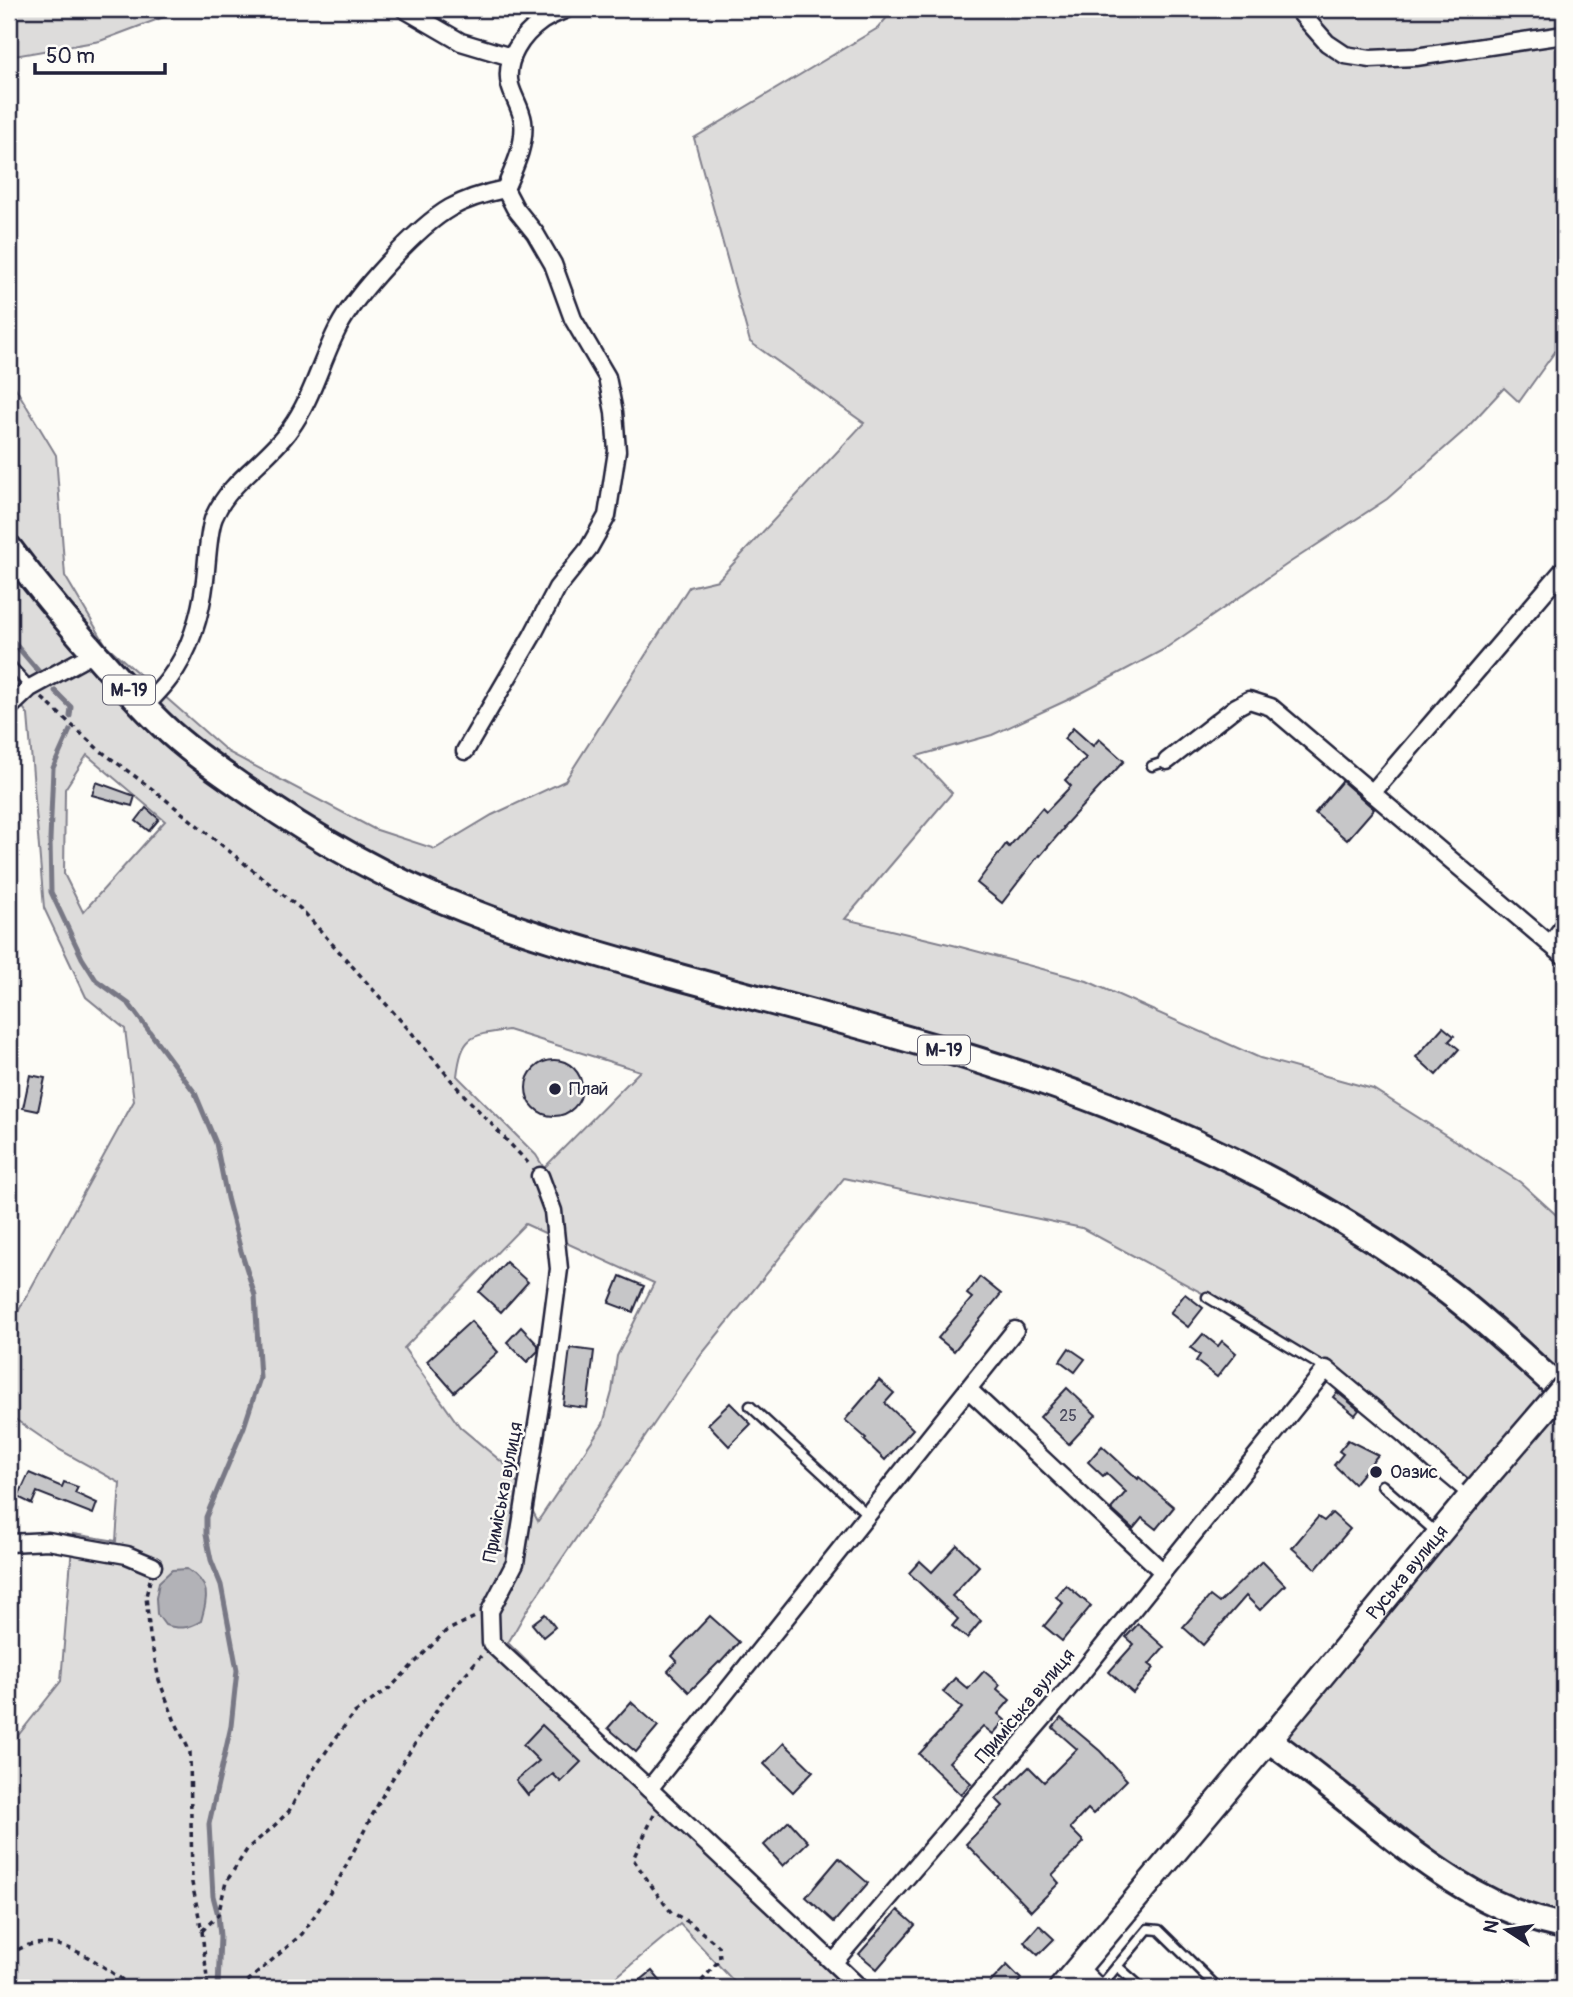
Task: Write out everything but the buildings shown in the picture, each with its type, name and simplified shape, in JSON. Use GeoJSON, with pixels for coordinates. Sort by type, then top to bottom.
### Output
{"type":"FeatureCollection","features":[{"type":"Feature","properties":{"kind":"highway","name":"М-19"},"geometry":{"type":"LineString","coordinates":[[9,548],[94,653],[175,736],[272,809],[340,850],[463,909],[539,936],[963,1055],[1104,1104],[1216,1151],[1376,1241],[1450,1293],[1564,1393]]}},
{"type":"Feature","properties":{"kind":"highway"},"geometry":{"type":"LineString","coordinates":[[1269,1740],[1440,1873],[1493,1902],[1541,1922],[1564,1926]]}},
{"type":"Feature","properties":{"kind":"main road","name":"Руська вулиця"},"geometry":{"type":"LineString","coordinates":[[1060,1988],[1564,1387]]}},
{"type":"Feature","properties":{"kind":"street"},"geometry":{"type":"LineString","coordinates":[[404,9],[461,42],[511,57]]}},
{"type":"Feature","properties":{"kind":"street"},"geometry":{"type":"LineString","coordinates":[[465,751],[557,588],[589,548],[607,516],[617,451],[614,412],[607,377],[573,319],[553,264],[536,233],[515,208],[505,189],[521,149],[523,123],[510,87],[508,71],[511,57],[542,21],[566,9]]}},
{"type":"Feature","properties":{"kind":"street"},"geometry":{"type":"LineString","coordinates":[[1297,9],[1327,43],[1345,55],[1370,59],[1416,57],[1564,35]]}},
{"type":"Feature","properties":{"kind":"street"},"geometry":{"type":"LineString","coordinates":[[144,707],[169,680],[180,663],[193,632],[204,596],[212,520],[244,476],[290,429],[306,403],[339,327],[362,294],[427,225],[450,208],[488,192],[505,189]]}},
{"type":"Feature","properties":{"kind":"street"},"geometry":{"type":"LineString","coordinates":[[1372,793],[1564,569]]}},
{"type":"Feature","properties":{"kind":"street"},"geometry":{"type":"LineString","coordinates":[[9,708],[30,688],[94,653]]}},
{"type":"Feature","properties":{"kind":"street"},"geometry":{"type":"LineString","coordinates":[[1160,764],[1249,700],[1271,707],[1564,956]]}},
{"type":"Feature","properties":{"kind":"street"},"geometry":{"type":"LineString","coordinates":[[1550,944],[1564,926]]}},
{"type":"Feature","properties":{"kind":"street","name":"Приміська вулиця"},"geometry":{"type":"LineString","coordinates":[[491,1643],[490,1611],[515,1563],[559,1269],[553,1211],[540,1175]]}},
{"type":"Feature","properties":{"kind":"street"},"geometry":{"type":"LineString","coordinates":[[649,1789],[1015,1330]]}},
{"type":"Feature","properties":{"kind":"street"},"geometry":{"type":"LineString","coordinates":[[1326,1369],[1472,1494]]}},
{"type":"Feature","properties":{"kind":"street","name":"Приміська вулиця"},"geometry":{"type":"LineString","coordinates":[[834,1962],[1080,1675],[1326,1369]]}},
{"type":"Feature","properties":{"kind":"street"},"geometry":{"type":"LineString","coordinates":[[968,1389],[1163,1572]]}},
{"type":"Feature","properties":{"kind":"street"},"geometry":{"type":"LineString","coordinates":[[9,1544],[48,1541],[127,1555],[153,1566]]}},
{"type":"Feature","properties":{"kind":"street"},"geometry":{"type":"LineString","coordinates":[[491,1643],[860,1988]]}},
{"type":"Feature","properties":{"kind":"street"},"geometry":{"type":"LineString","coordinates":[[1078,1967],[1099,1988]]}},
{"type":"Feature","properties":{"kind":"lane"},"geometry":{"type":"LineString","coordinates":[[9,664],[30,688]]}},
{"type":"Feature","properties":{"kind":"lane"},"geometry":{"type":"LineString","coordinates":[[1207,1297],[1326,1369]]}},
{"type":"Feature","properties":{"kind":"lane"},"geometry":{"type":"LineString","coordinates":[[750,1406],[869,1516]]}},
{"type":"Feature","properties":{"kind":"lane"},"geometry":{"type":"LineString","coordinates":[[1382,1485],[1438,1534]]}},
{"type":"Feature","properties":{"kind":"lane"},"geometry":{"type":"LineString","coordinates":[[1099,1988],[1148,1929],[1154,1928],[1218,1988]]}},
{"type":"Feature","properties":{"kind":"lane"},"geometry":{"type":"LineString","coordinates":[[1117,1966],[1142,1988]]}},
{"type":"Feature","properties":{"kind":"path"},"geometry":{"type":"LineString","coordinates":[[30,688],[98,749],[155,791],[302,910],[462,1093],[540,1175]]}},
{"type":"Feature","properties":{"kind":"path"},"geometry":{"type":"LineString","coordinates":[[153,1566],[146,1596],[150,1636],[159,1680],[190,1752],[192,1883],[202,1931],[208,1988]]}},
{"type":"Feature","properties":{"kind":"path"},"geometry":{"type":"LineString","coordinates":[[202,1931],[218,1916],[226,1882],[248,1848],[289,1811],[308,1777],[353,1714],[391,1687],[446,1630],[490,1611]]}},
{"type":"Feature","properties":{"kind":"path"},"geometry":{"type":"LineString","coordinates":[[240,1988],[302,1934],[338,1881],[387,1787],[444,1699],[491,1643]]}},
{"type":"Feature","properties":{"kind":"path"},"geometry":{"type":"LineString","coordinates":[[662,1801],[633,1859],[671,1912],[719,1946],[720,1959],[696,1988]]}},
{"type":"Feature","properties":{"kind":"path"},"geometry":{"type":"LineString","coordinates":[[9,1954],[30,1945],[59,1944],[79,1952],[134,1988]]}},
{"type":"Feature","properties":{"kind":"shaded area"},"geometry":{"type":"Polygon","coordinates":[[[9,9],[185,9],[100,41],[14,56],[9,75],[9,9]]]}},
{"type":"Feature","properties":{"kind":"shaded area"},"geometry":{"type":"Polygon","coordinates":[[[894,9],[1564,9],[1564,339],[1519,402],[1504,388],[1464,431],[1387,499],[1163,650],[1074,697],[992,735],[917,756],[952,793],[845,919],[1087,981],[1260,1058],[1373,1089],[1520,1182],[1564,1222],[1564,1930],[1491,1906],[1265,1740],[1469,1487],[1347,1385],[1217,1301],[1082,1228],[844,1178],[701,1355],[527,1610],[508,1643],[861,1988],[740,1988],[680,1924],[603,1988],[9,1988],[9,1747],[61,1681],[73,1534],[116,1541],[120,1483],[60,1450],[9,1415],[9,1328],[134,1101],[125,1029],[86,997],[44,908],[28,715],[9,686],[9,377],[56,455],[65,576],[106,645],[228,752],[374,829],[435,849],[492,815],[565,781],[689,587],[718,580],[864,423],[750,342],[694,138],[878,28],[894,9]],[[87,755],[65,789],[64,874],[83,912],[165,821],[87,755]],[[508,1030],[471,1039],[466,1045],[457,1076],[536,1155],[544,1168],[640,1071],[508,1030]],[[525,1224],[404,1348],[460,1427],[509,1468],[538,1521],[603,1424],[612,1392],[617,1356],[654,1283],[525,1224]]]}},
{"type":"Feature","properties":{"kind":"shaded area"},"geometry":{"type":"Polygon","coordinates":[[[187,1569],[200,1580],[206,1591],[201,1621],[183,1627],[165,1625],[157,1614],[159,1582],[172,1570],[187,1569]]]}},
{"type":"Feature","properties":{"kind":"waterway"},"geometry":{"type":"LineString","coordinates":[[9,637],[40,673]]}},
{"type":"Feature","properties":{"kind":"waterway"},"geometry":{"type":"LineString","coordinates":[[55,691],[71,707],[70,716]]}},
{"type":"Feature","properties":{"kind":"waterway"},"geometry":{"type":"LineString","coordinates":[[70,730],[53,768],[51,892],[82,958],[96,980],[129,1004],[195,1093],[216,1143],[227,1198],[255,1296],[260,1378],[244,1427],[206,1517],[211,1560],[221,1585],[237,1670],[231,1726],[209,1824],[213,1896],[220,1936],[218,1988]]}},
{"type":"Feature","properties":{"kind":"place","name":"Плай"},"geometry":{"type":"Point","coordinates":[555,1089]}},
{"type":"Feature","properties":{"kind":"place","name":"Оазис"},"geometry":{"type":"Point","coordinates":[1376,1472]}}]}
